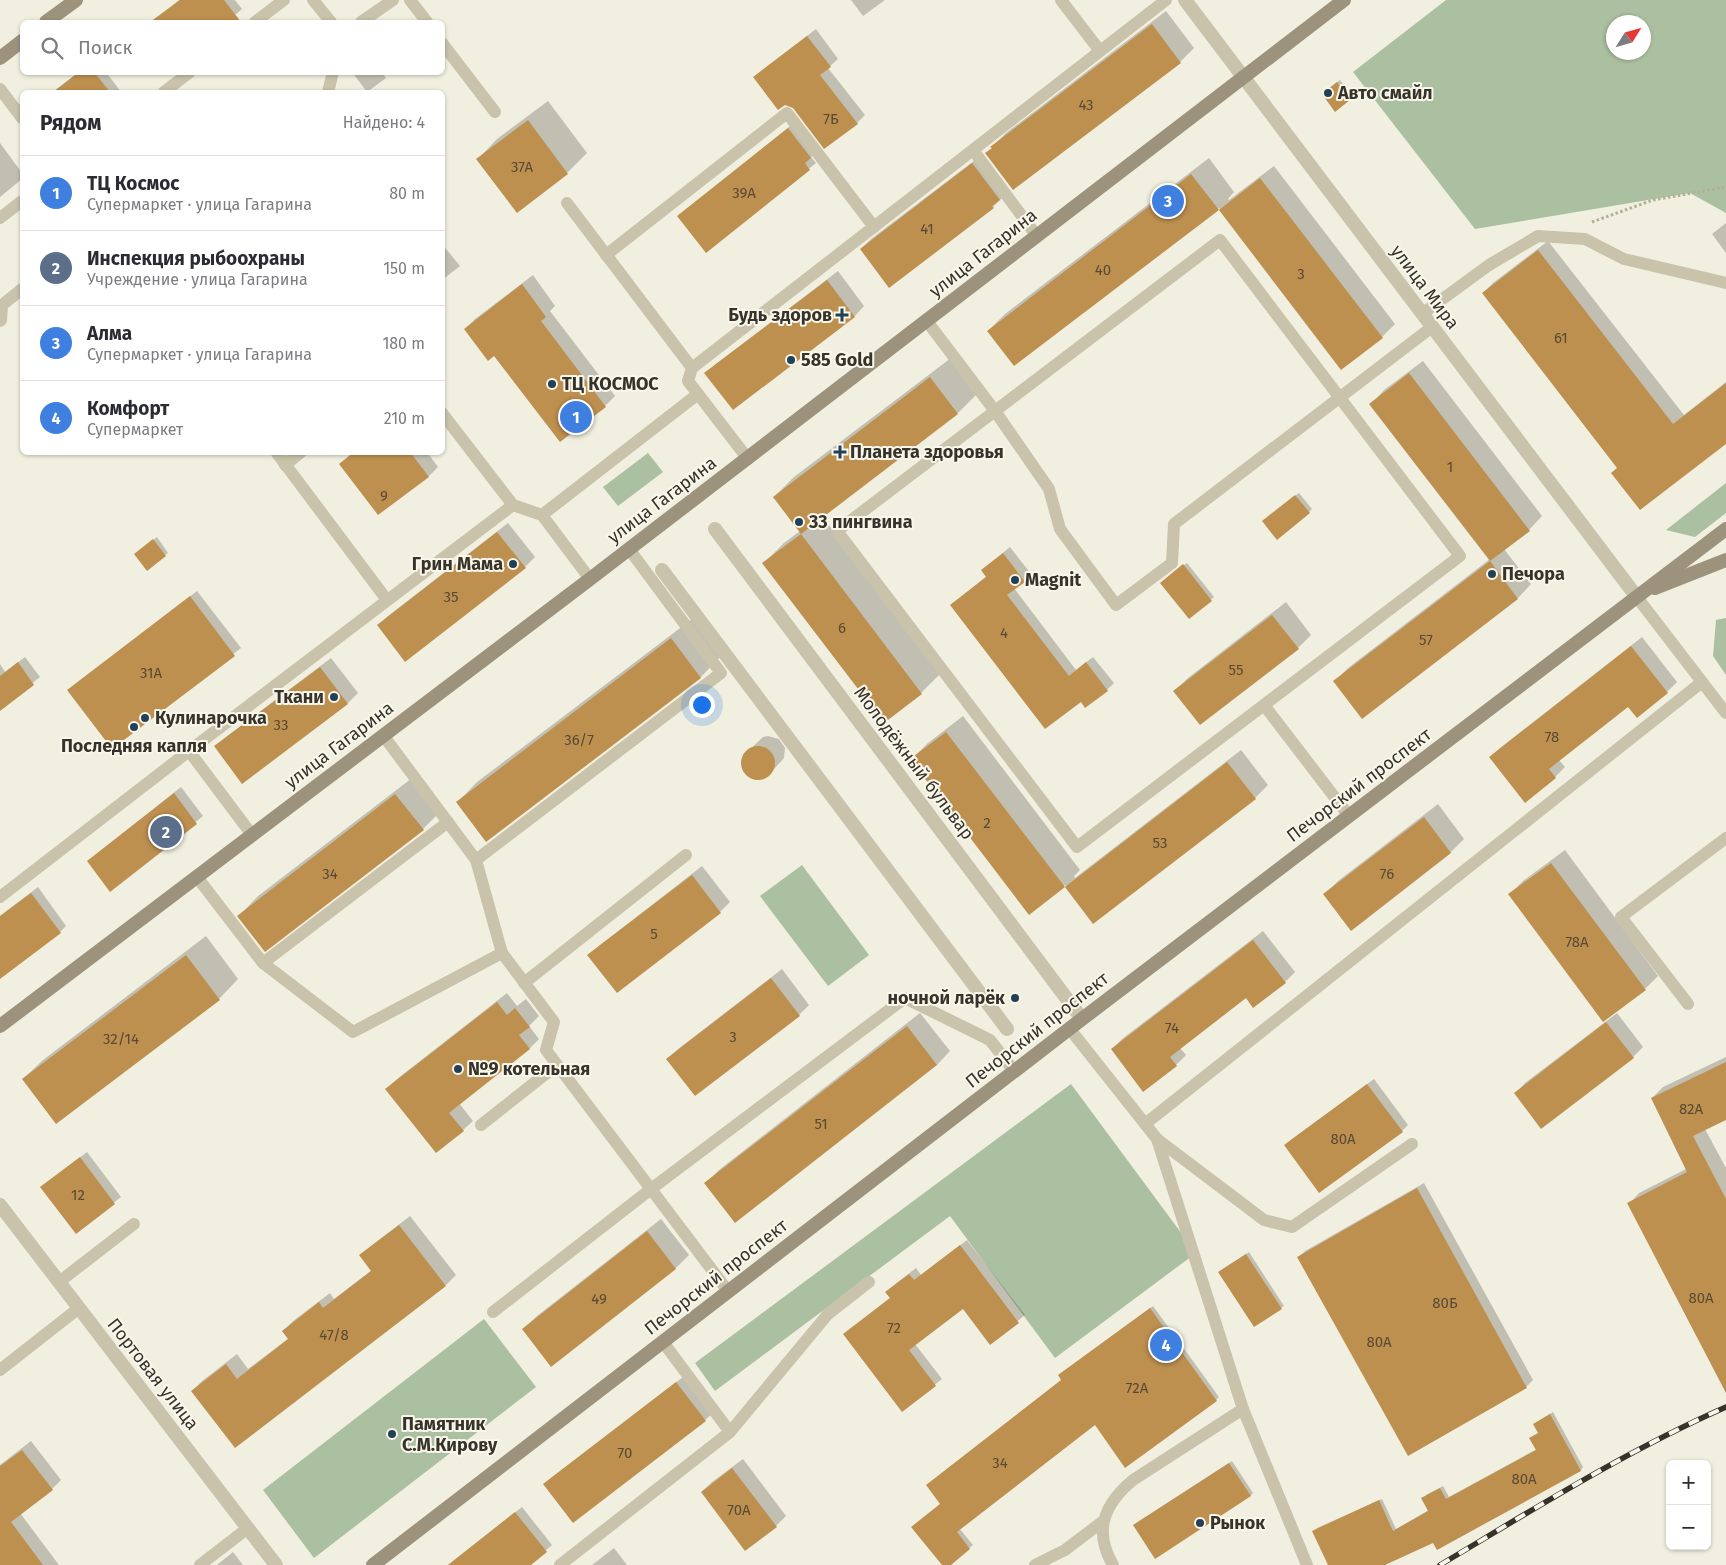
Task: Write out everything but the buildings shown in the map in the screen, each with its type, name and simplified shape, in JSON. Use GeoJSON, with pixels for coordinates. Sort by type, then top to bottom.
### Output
{"type":"FeatureCollection","features":[{"type":"Feature","properties":{"kind":"main road"},"geometry":{"type":"LineString","coordinates":[[49,20],[76,0]]}},
{"type":"Feature","properties":{"kind":"main road","name":"улица Гагарина"},"geometry":{"type":"LineString","coordinates":[[0,1026],[590,579],[1344,0]]}},
{"type":"Feature","properties":{"kind":"main road"},"geometry":{"type":"LineString","coordinates":[[0,58],[20,43]]}},
{"type":"Feature","properties":{"kind":"main road","name":"Печорский проспект"},"geometry":{"type":"LineString","coordinates":[[373,1565],[1069,1028],[1726,529]]}},
{"type":"Feature","properties":{"kind":"main road"},"geometry":{"type":"LineString","coordinates":[[1636,596],[1726,560]]}},
{"type":"Feature","properties":{"kind":"street","name":"улица Мира"},"geometry":{"type":"LineString","coordinates":[[1185,0],[1636,596]]}},
{"type":"Feature","properties":{"kind":"street","name":"Молодёжный бульвар"},"geometry":{"type":"LineString","coordinates":[[716,529],[1082,1019]]}},
{"type":"Feature","properties":{"kind":"street"},"geometry":{"type":"LineString","coordinates":[[662,570],[1007,1029]]}},
{"type":"Feature","properties":{"kind":"street","name":"Портовая улица"},"geometry":{"type":"LineString","coordinates":[[0,1205],[276,1565]]}},
{"type":"Feature","properties":{"kind":"lane"},"geometry":{"type":"LineString","coordinates":[[258,20],[284,0]]}},
{"type":"Feature","properties":{"kind":"lane"},"geometry":{"type":"LineString","coordinates":[[313,0],[329,20]]}},
{"type":"Feature","properties":{"kind":"lane"},"geometry":{"type":"LineString","coordinates":[[364,20],[392,0]]}},
{"type":"Feature","properties":{"kind":"lane"},"geometry":{"type":"LineString","coordinates":[[410,0],[425,20]]}},
{"type":"Feature","properties":{"kind":"lane"},"geometry":{"type":"LineString","coordinates":[[1061,0],[1100,52]]}},
{"type":"Feature","properties":{"kind":"lane"},"geometry":{"type":"LineString","coordinates":[[748,458],[688,381],[692,368],[1166,0]]}},
{"type":"Feature","properties":{"kind":"lane"},"geometry":{"type":"LineString","coordinates":[[445,46],[495,112]]}},
{"type":"Feature","properties":{"kind":"lane"},"geometry":{"type":"LineString","coordinates":[[167,90],[186,75]]}},
{"type":"Feature","properties":{"kind":"lane"},"geometry":{"type":"LineString","coordinates":[[328,90],[332,75]]}},
{"type":"Feature","properties":{"kind":"lane"},"geometry":{"type":"LineString","coordinates":[[0,89],[20,115]]}},
{"type":"Feature","properties":{"kind":"lane"},"geometry":{"type":"LineString","coordinates":[[606,255],[787,113],[874,227]]}},
{"type":"Feature","properties":{"kind":"lane"},"geometry":{"type":"LineString","coordinates":[[973,150],[1036,235]]}},
{"type":"Feature","properties":{"kind":"lane"},"geometry":{"type":"LineString","coordinates":[[0,218],[20,203]]}},
{"type":"Feature","properties":{"kind":"lane"},"geometry":{"type":"LineString","coordinates":[[567,203],[692,368]]}},
{"type":"Feature","properties":{"kind":"lane"},"geometry":{"type":"LineString","coordinates":[[1422,314],[1489,265],[1538,236],[1585,239],[1624,259],[1726,283]]}},
{"type":"Feature","properties":{"kind":"lane"},"geometry":{"type":"LineString","coordinates":[[1220,240],[1460,556],[1077,847],[837,531],[995,410],[1220,240]]}},
{"type":"Feature","properties":{"kind":"lane"},"geometry":{"type":"LineString","coordinates":[[0,321],[2,320],[1,303],[20,290]]}},
{"type":"Feature","properties":{"kind":"lane"},"geometry":{"type":"LineString","coordinates":[[926,320],[995,410],[1049,489],[1060,529],[1116,605],[1172,563],[1174,524],[1432,327]]}},
{"type":"Feature","properties":{"kind":"lane"},"geometry":{"type":"LineString","coordinates":[[542,515],[698,394]]}},
{"type":"Feature","properties":{"kind":"lane"},"geometry":{"type":"LineString","coordinates":[[445,417],[513,505],[542,515],[590,579]]}},
{"type":"Feature","properties":{"kind":"lane"},"geometry":{"type":"LineString","coordinates":[[278,455],[387,600]]}},
{"type":"Feature","properties":{"kind":"lane"},"geometry":{"type":"LineString","coordinates":[[285,465],[297,455]]}},
{"type":"Feature","properties":{"kind":"lane"},"geometry":{"type":"LineString","coordinates":[[0,897],[188,751],[513,505]]}},
{"type":"Feature","properties":{"kind":"lane"},"geometry":{"type":"LineString","coordinates":[[476,860],[721,673],[629,549]]}},
{"type":"Feature","properties":{"kind":"lane"},"geometry":{"type":"LineString","coordinates":[[1636,596],[1726,713]]}},
{"type":"Feature","properties":{"kind":"lane"},"geometry":{"type":"LineString","coordinates":[[1145,1124],[1702,682]]}},
{"type":"Feature","properties":{"kind":"lane"},"geometry":{"type":"LineString","coordinates":[[1264,705],[1349,816]]}},
{"type":"Feature","properties":{"kind":"lane"},"geometry":{"type":"LineString","coordinates":[[383,735],[476,860],[502,953],[554,1022],[546,1050],[728,1292]]}},
{"type":"Feature","properties":{"kind":"lane"},"geometry":{"type":"LineString","coordinates":[[188,751],[252,835]]}},
{"type":"Feature","properties":{"kind":"lane"},"geometry":{"type":"LineString","coordinates":[[263,963],[448,822]]}},
{"type":"Feature","properties":{"kind":"lane"},"geometry":{"type":"LineString","coordinates":[[1688,1004],[1621,917],[1726,838]]}},
{"type":"Feature","properties":{"kind":"lane"},"geometry":{"type":"LineString","coordinates":[[524,983],[686,855]]}},
{"type":"Feature","properties":{"kind":"lane"},"geometry":{"type":"LineString","coordinates":[[197,877],[263,963],[353,1032],[502,953]]}},
{"type":"Feature","properties":{"kind":"lane"},"geometry":{"type":"LineString","coordinates":[[492,1312],[651,1189],[905,998],[990,1040],[1014,1071]]}},
{"type":"Feature","properties":{"kind":"lane"},"geometry":{"type":"LineString","coordinates":[[1069,1028],[1157,1138],[1264,1220],[1292,1227],[1412,1144]]}},
{"type":"Feature","properties":{"kind":"lane"},"geometry":{"type":"LineString","coordinates":[[480,1125],[557,1065]]}},
{"type":"Feature","properties":{"kind":"lane"},"geometry":{"type":"LineString","coordinates":[[1157,1138],[1243,1409],[1307,1565]]}},
{"type":"Feature","properties":{"kind":"lane"},"geometry":{"type":"LineString","coordinates":[[59,1282],[134,1224]]}},
{"type":"Feature","properties":{"kind":"lane"},"geometry":{"type":"LineString","coordinates":[[560,1565],[730,1432],[828,1314],[869,1282]]}},
{"type":"Feature","properties":{"kind":"lane"},"geometry":{"type":"LineString","coordinates":[[0,1370],[79,1308]]}},
{"type":"Feature","properties":{"kind":"lane"},"geometry":{"type":"LineString","coordinates":[[663,1342],[730,1432]]}},
{"type":"Feature","properties":{"kind":"lane"},"geometry":{"type":"LineString","coordinates":[[1035,1565],[1065,1550],[1102,1522],[1120,1491],[1133,1480],[1243,1409]]}},
{"type":"Feature","properties":{"kind":"lane"},"geometry":{"type":"LineString","coordinates":[[1102,1522],[1103,1543],[1113,1565]]}},
{"type":"Feature","properties":{"kind":"lane"},"geometry":{"type":"LineString","coordinates":[[200,1565],[248,1528]]}},
{"type":"Feature","properties":{"kind":"path"},"geometry":{"type":"LineString","coordinates":[[1586,224],[1653,200],[1726,187]]}},
{"type":"Feature","properties":{"kind":"green space"},"geometry":{"type":"Polygon","coordinates":[[[1446,0],[1726,0],[1726,213],[1690,193],[1475,229],[1353,72],[1446,0]]]}},
{"type":"Feature","properties":{"kind":"green space"},"geometry":{"type":"Polygon","coordinates":[[[648,453],[663,472],[618,506],[603,487],[648,453]]]}},
{"type":"Feature","properties":{"kind":"green space"},"geometry":{"type":"Polygon","coordinates":[[[1726,483],[1726,513],[1695,537],[1666,530],[1726,483]]]}},
{"type":"Feature","properties":{"kind":"green space"},"geometry":{"type":"Polygon","coordinates":[[[1726,618],[1726,675],[1713,656],[1716,620],[1726,618]]]}},
{"type":"Feature","properties":{"kind":"green space"},"geometry":{"type":"Polygon","coordinates":[[[802,865],[869,955],[828,986],[760,896],[802,865]]]}},
{"type":"Feature","properties":{"kind":"green space"},"geometry":{"type":"Polygon","coordinates":[[[1071,1084],[1196,1253],[1055,1358],[950,1216],[715,1391],[695,1363],[1071,1084]]]}},
{"type":"Feature","properties":{"kind":"green space"},"geometry":{"type":"Polygon","coordinates":[[[484,1319],[536,1387],[314,1558],[263,1490],[484,1319]]]}},
{"type":"Feature","properties":{"kind":"railway"},"geometry":{"type":"LineString","coordinates":[[1440,1565],[1545,1502],[1652,1442],[1726,1407]]}},
{"type":"Feature","properties":{"kind":"place","name":"Авто смайл"},"geometry":{"type":"Point","coordinates":[1328,93]}},
{"type":"Feature","properties":{"kind":"place","name":"Алма"},"geometry":{"type":"Point","coordinates":[1168,201]}},
{"type":"Feature","properties":{"kind":"place","name":"Будь здоров"},"geometry":{"type":"Point","coordinates":[842,315]}},
{"type":"Feature","properties":{"kind":"place","name":"585 Gold"},"geometry":{"type":"Point","coordinates":[791,360]}},
{"type":"Feature","properties":{"kind":"place","name":"ТЦ КОСМОС"},"geometry":{"type":"Point","coordinates":[552,384]}},
{"type":"Feature","properties":{"kind":"place","name":"ТЦ Космос"},"geometry":{"type":"Point","coordinates":[576,417]}},
{"type":"Feature","properties":{"kind":"place","name":"Планета здоровья"},"geometry":{"type":"Point","coordinates":[840,452]}},
{"type":"Feature","properties":{"kind":"place","name":"33 пингвина"},"geometry":{"type":"Point","coordinates":[799,522]}},
{"type":"Feature","properties":{"kind":"place","name":"Грин Мама"},"geometry":{"type":"Point","coordinates":[513,564]}},
{"type":"Feature","properties":{"kind":"place","name":"Печора"},"geometry":{"type":"Point","coordinates":[1492,574]}},
{"type":"Feature","properties":{"kind":"place","name":"Magnit"},"geometry":{"type":"Point","coordinates":[1015,580]}},
{"type":"Feature","properties":{"kind":"place","name":"Ткани"},"geometry":{"type":"Point","coordinates":[334,697]}},
{"type":"Feature","properties":{"kind":"place","name":"Кулинарочка"},"geometry":{"type":"Point","coordinates":[145,718]}},
{"type":"Feature","properties":{"kind":"place","name":"Последняя капля"},"geometry":{"type":"Point","coordinates":[134,727]}},
{"type":"Feature","properties":{"kind":"place","name":"Инспекция рыбоохраны"},"geometry":{"type":"Point","coordinates":[166,832]}},
{"type":"Feature","properties":{"kind":"place","name":"ночной ларёк"},"geometry":{"type":"Point","coordinates":[1015,998]}},
{"type":"Feature","properties":{"kind":"place","name":"№9 котельная"},"geometry":{"type":"Point","coordinates":[458,1069]}},
{"type":"Feature","properties":{"kind":"place","name":"Комфорт"},"geometry":{"type":"Point","coordinates":[1166,1345]}},
{"type":"Feature","properties":{"kind":"place","name":"Памятник С.М.Кирову"},"geometry":{"type":"Point","coordinates":[392,1434]}},
{"type":"Feature","properties":{"kind":"place","name":"Рынок"},"geometry":{"type":"Point","coordinates":[1200,1523]}}]}
